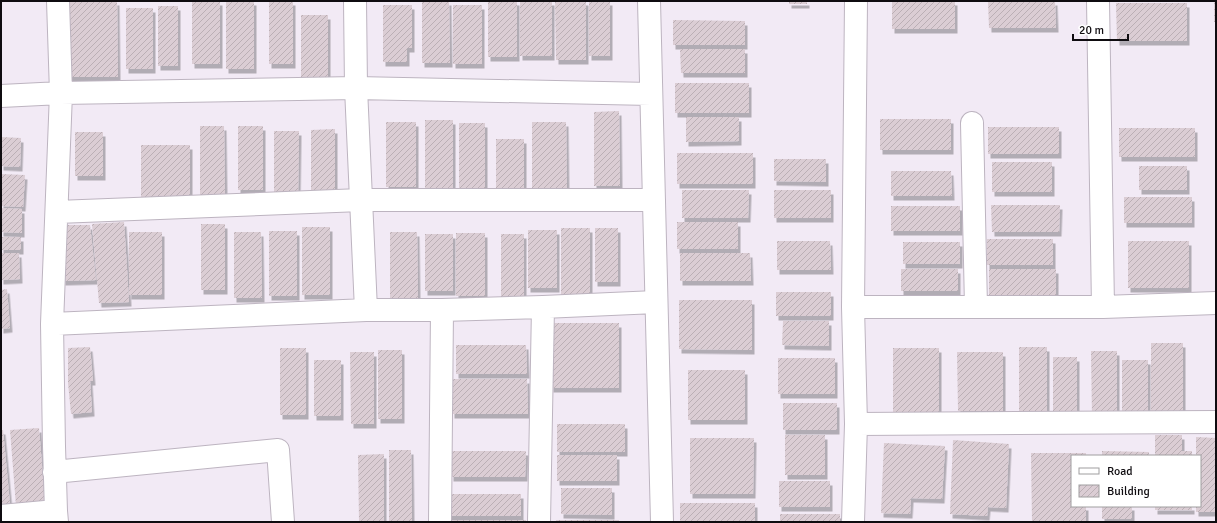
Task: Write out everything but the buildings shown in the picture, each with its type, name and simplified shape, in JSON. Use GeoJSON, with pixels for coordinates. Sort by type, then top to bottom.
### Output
{"type":"FeatureCollection","features":[{"type":"Feature","properties":{"kind":"street"},"geometry":{"type":"LineString","coordinates":[[1,516],[56,516],[52,324],[61,93],[58,1]]}},
{"type":"Feature","properties":{"kind":"street"},"geometry":{"type":"LineString","coordinates":[[355,1],[356,88],[366,310]]}},
{"type":"Feature","properties":{"kind":"street"},"geometry":{"type":"LineString","coordinates":[[649,1],[662,522]]}},
{"type":"Feature","properties":{"kind":"street"},"geometry":{"type":"LineString","coordinates":[[853,522],[856,424],[853,307],[856,1]]}},
{"type":"Feature","properties":{"kind":"street"},"geometry":{"type":"LineString","coordinates":[[1098,1],[1103,307]]}},
{"type":"Feature","properties":{"kind":"street"},"geometry":{"type":"LineString","coordinates":[[1,96],[61,93],[356,88],[651,94]]}},
{"type":"Feature","properties":{"kind":"street"},"geometry":{"type":"LineString","coordinates":[[972,124],[976,307]]}},
{"type":"Feature","properties":{"kind":"street"},"geometry":{"type":"LineString","coordinates":[[56,212],[361,200],[654,200]]}},
{"type":"Feature","properties":{"kind":"street"},"geometry":{"type":"LineString","coordinates":[[52,324],[366,310],[442,310],[656,302]]}},
{"type":"Feature","properties":{"kind":"street"},"geometry":{"type":"LineString","coordinates":[[853,307],[1103,307],[1216,303]]}},
{"type":"Feature","properties":{"kind":"street"},"geometry":{"type":"LineString","coordinates":[[539,522],[543,307]]}},
{"type":"Feature","properties":{"kind":"street"},"geometry":{"type":"LineString","coordinates":[[440,522],[442,310]]}},
{"type":"Feature","properties":{"kind":"street"},"geometry":{"type":"LineString","coordinates":[[856,424],[1216,422]]}},
{"type":"Feature","properties":{"kind":"street"},"geometry":{"type":"LineString","coordinates":[[54,472],[278,450],[283,522]]}}]}
